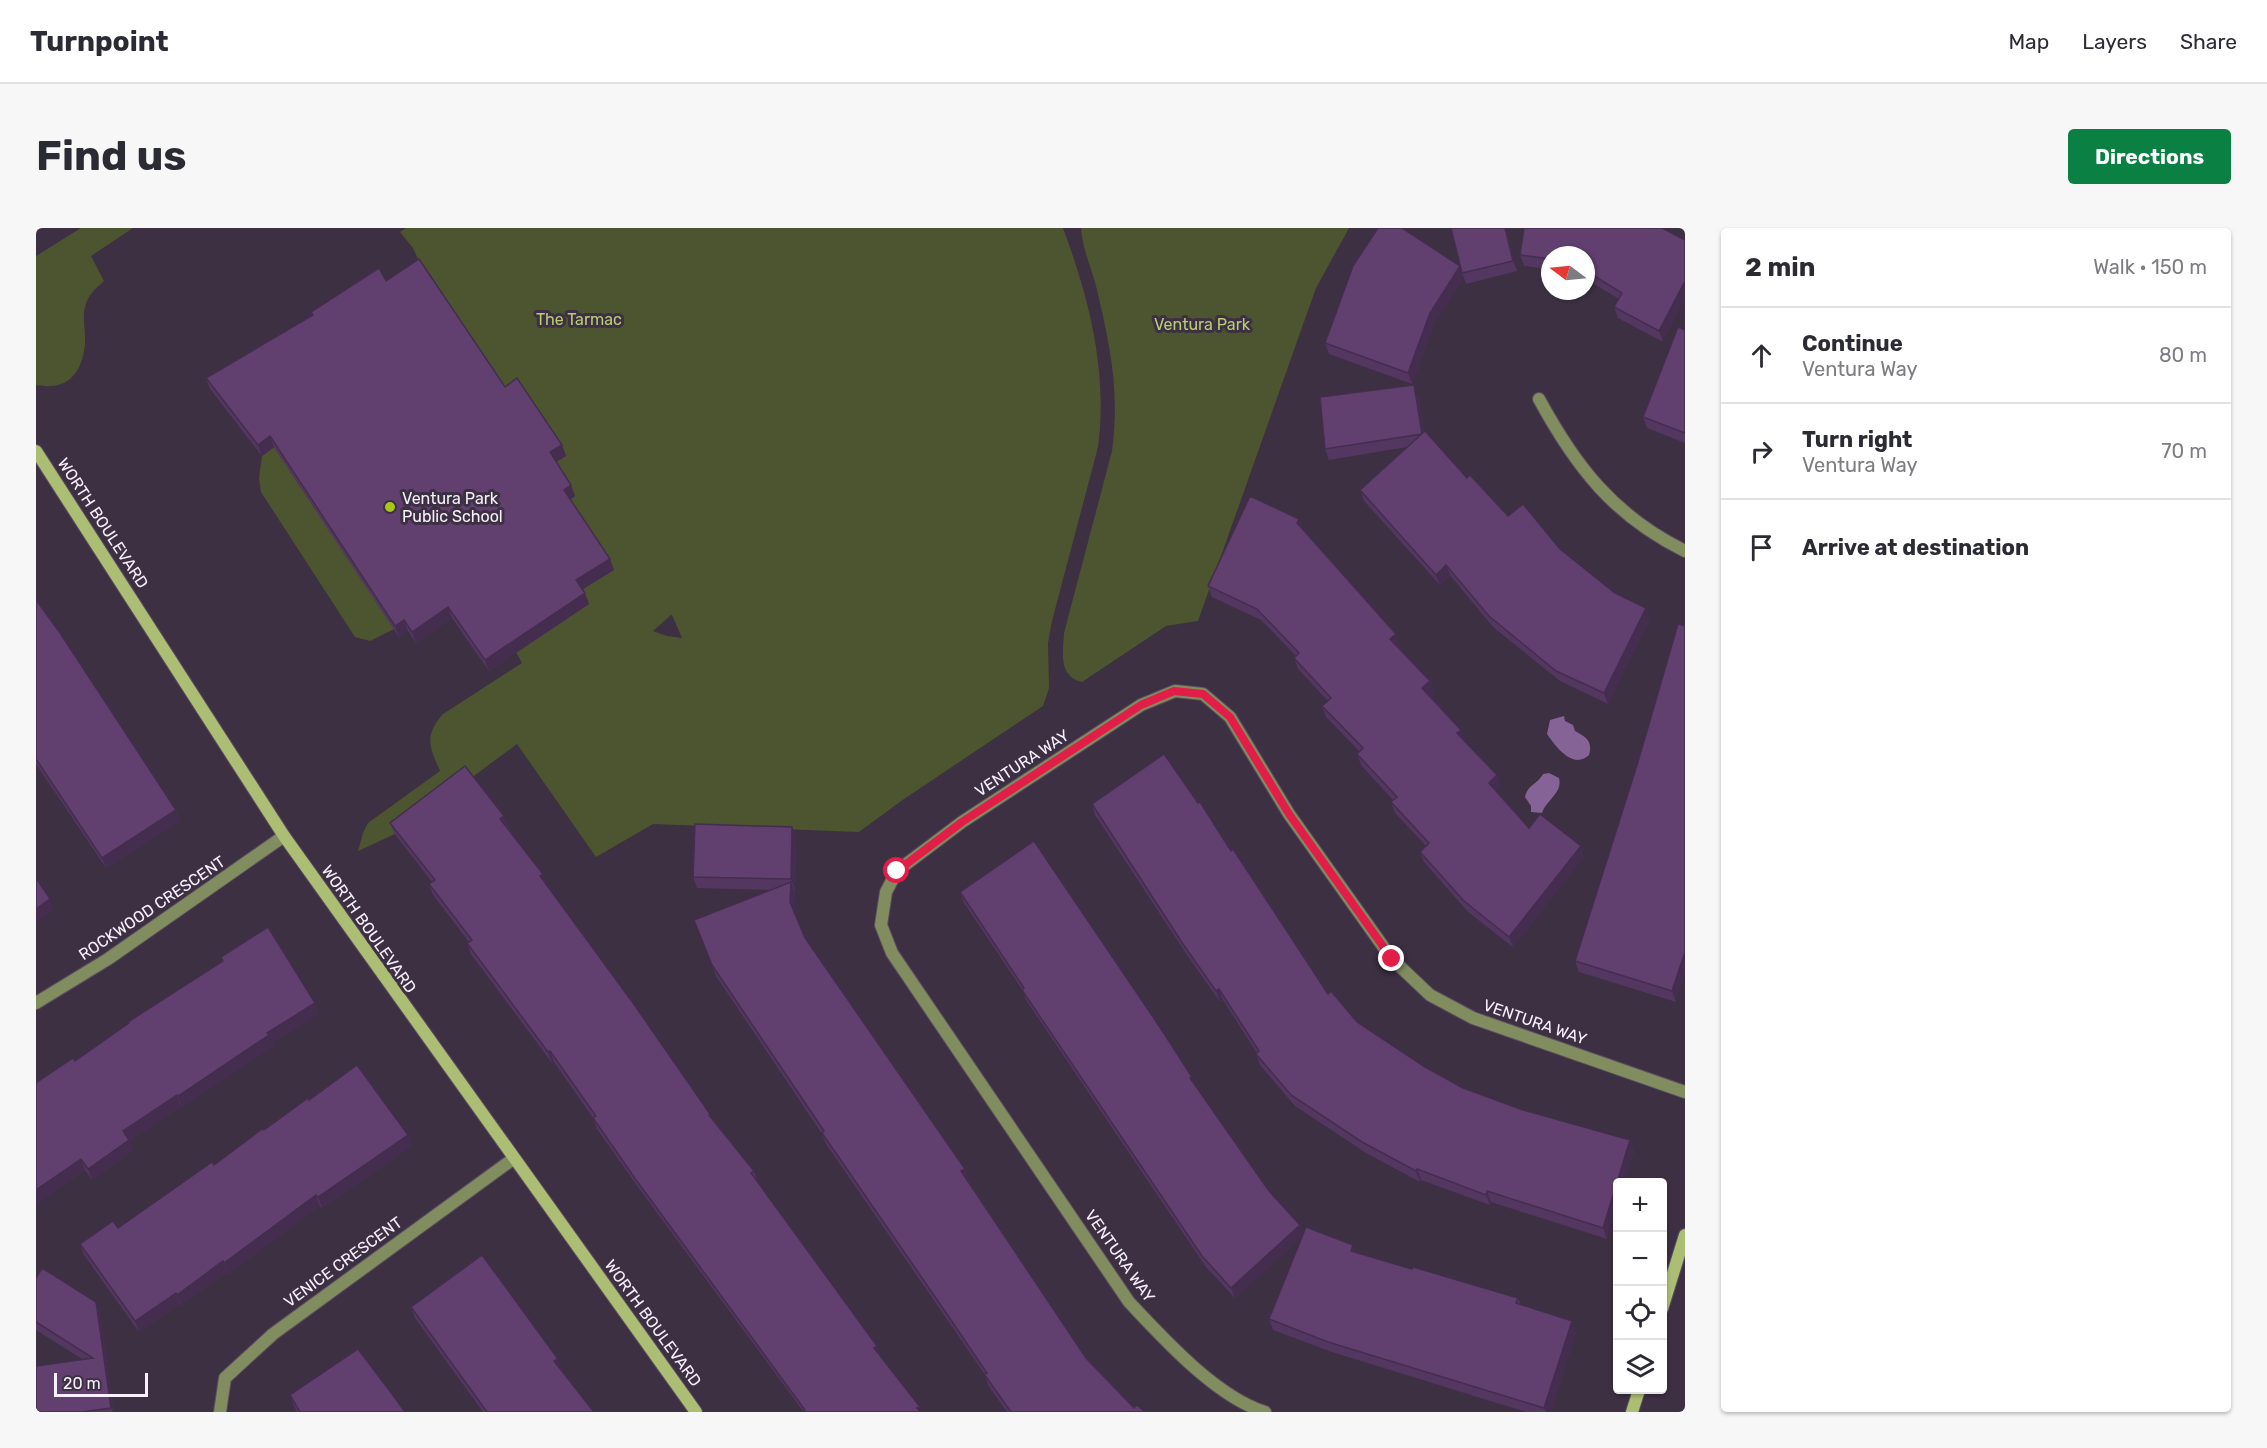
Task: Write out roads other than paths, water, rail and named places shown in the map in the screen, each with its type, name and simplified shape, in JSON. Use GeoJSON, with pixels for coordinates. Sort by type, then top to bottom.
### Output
{"type":"FeatureCollection","features":[{"type":"Feature","properties":{"kind":"street"},"geometry":{"type":"LineString","coordinates":[[1539,399],[1557,433],[1574,458],[1610,500],[1635,522],[1685,551]]}},
{"type":"Feature","properties":{"kind":"street","name":"WORTH BOULEVARD"},"geometry":{"type":"LineString","coordinates":[[36,451],[284,836],[696,1412]]}},
{"type":"Feature","properties":{"kind":"street","name":"VENTURA WAY"},"geometry":{"type":"LineString","coordinates":[[1264,1412],[1221,1389],[1174,1350],[1129,1302],[892,953],[881,925],[886,892],[897,871],[962,822],[1141,705],[1174,691],[1203,694],[1230,717],[1289,814],[1392,959],[1430,995],[1473,1018],[1685,1092]]}},
{"type":"Feature","properties":{"kind":"street","name":"ROCKWOOD CRESCENT"},"geometry":{"type":"LineString","coordinates":[[36,1003],[108,959],[284,836]]}},
{"type":"Feature","properties":{"kind":"street","name":"VENICE CRESCENT"},"geometry":{"type":"LineString","coordinates":[[220,1412],[225,1378],[273,1334],[513,1159]]}},
{"type":"Feature","properties":{"kind":"street"},"geometry":{"type":"LineString","coordinates":[[1667,1293],[1685,1236]]}},
{"type":"Feature","properties":{"kind":"street"},"geometry":{"type":"LineString","coordinates":[[1632,1412],[1637,1394]]}},
{"type":"Feature","properties":{"kind":"place","name":"Ventura Park Public School"},"geometry":{"type":"Point","coordinates":[390,507]}},
{"type":"Feature","properties":{"kind":"park label","name":"The Tarmac"},"geometry":{"type":"Point","coordinates":[579,319]}},
{"type":"Feature","properties":{"kind":"park label","name":"Ventura Park"},"geometry":{"type":"Point","coordinates":[1202,324]}}]}
